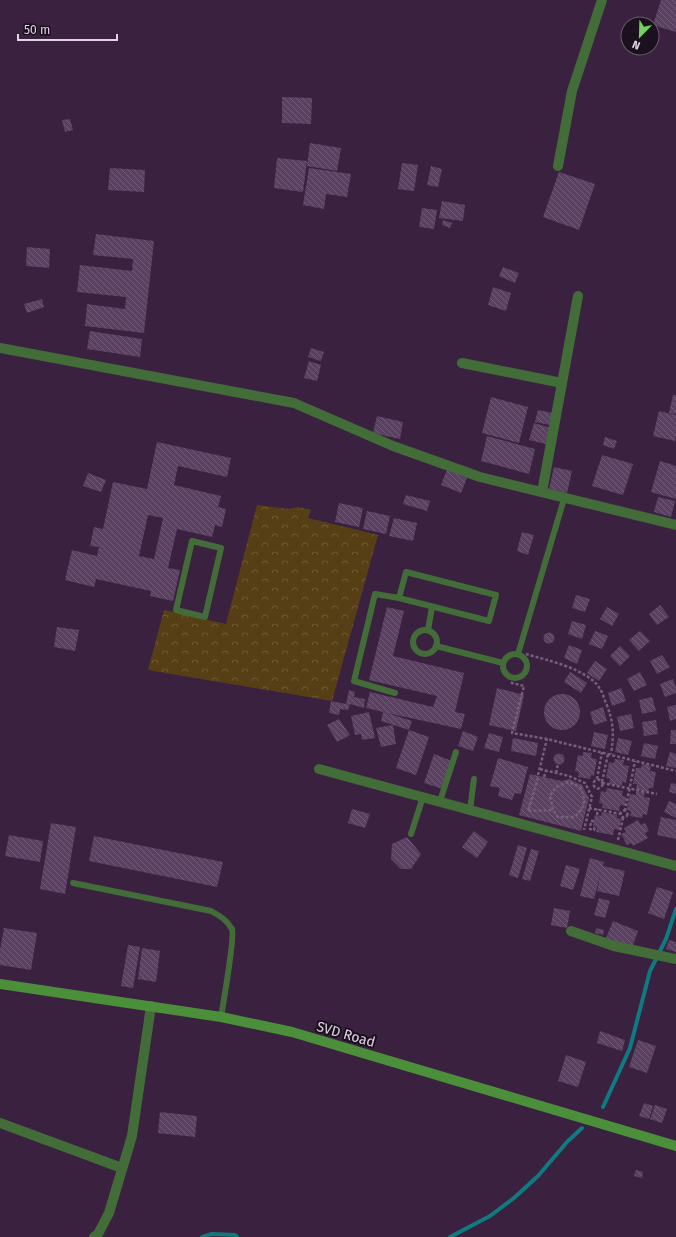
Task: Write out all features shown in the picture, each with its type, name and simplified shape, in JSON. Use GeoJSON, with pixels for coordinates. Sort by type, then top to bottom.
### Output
{"type":"FeatureCollection","features":[{"type":"Feature","properties":{"kind":"main road","name":"SVD Road"},"geometry":{"type":"LineString","coordinates":[[0,984],[221,1017],[292,1032],[676,1146]]}},
{"type":"Feature","properties":{"kind":"street"},"geometry":{"type":"LineString","coordinates":[[558,166],[572,91],[602,0]]}},
{"type":"Feature","properties":{"kind":"street"},"geometry":{"type":"LineString","coordinates":[[542,492],[578,296]]}},
{"type":"Feature","properties":{"kind":"street"},"geometry":{"type":"LineString","coordinates":[[0,348],[294,403],[393,446],[480,477],[564,499],[676,525]]}},
{"type":"Feature","properties":{"kind":"street"},"geometry":{"type":"LineString","coordinates":[[462,363],[562,383]]}},
{"type":"Feature","properties":{"kind":"street"},"geometry":{"type":"LineString","coordinates":[[319,769],[676,866]]}},
{"type":"Feature","properties":{"kind":"street"},"geometry":{"type":"LineString","coordinates":[[571,931],[614,946],[671,958]]}},
{"type":"Feature","properties":{"kind":"street"},"geometry":{"type":"LineString","coordinates":[[94,1237],[98,1234],[109,1213],[132,1136],[151,1006]]}},
{"type":"Feature","properties":{"kind":"street"},"geometry":{"type":"LineString","coordinates":[[0,1123],[122,1168]]}},
{"type":"Feature","properties":{"kind":"lane"},"geometry":{"type":"LineString","coordinates":[[518,653],[564,499]]}},
{"type":"Feature","properties":{"kind":"lane"},"geometry":{"type":"LineString","coordinates":[[192,542],[221,548],[205,617],[176,610],[192,542]]}},
{"type":"Feature","properties":{"kind":"lane"},"geometry":{"type":"LineString","coordinates":[[395,693],[354,681],[375,594],[399,598],[489,621],[496,595],[406,572],[399,598]]}},
{"type":"Feature","properties":{"kind":"lane"},"geometry":{"type":"LineString","coordinates":[[428,630],[432,607]]}},
{"type":"Feature","properties":{"kind":"lane"},"geometry":{"type":"LineString","coordinates":[[420,630],[428,630],[432,632],[436,638],[436,646],[431,652],[419,652],[414,647],[413,639],[420,630]]}},
{"type":"Feature","properties":{"kind":"lane"},"geometry":{"type":"LineString","coordinates":[[436,646],[503,663]]}},
{"type":"Feature","properties":{"kind":"lane"},"geometry":{"type":"LineString","coordinates":[[518,653],[525,658],[527,666],[526,670],[521,676],[514,677],[506,674],[503,663],[510,654],[518,653]]}},
{"type":"Feature","properties":{"kind":"lane"},"geometry":{"type":"LineString","coordinates":[[440,801],[456,752]]}},
{"type":"Feature","properties":{"kind":"lane"},"geometry":{"type":"LineString","coordinates":[[470,810],[474,779]]}},
{"type":"Feature","properties":{"kind":"lane"},"geometry":{"type":"LineString","coordinates":[[411,834],[423,797]]}},
{"type":"Feature","properties":{"kind":"lane"},"geometry":{"type":"LineString","coordinates":[[73,883],[211,911],[226,920],[233,930],[221,1017]]}},
{"type":"Feature","properties":{"kind":"path"},"geometry":{"type":"LineString","coordinates":[[518,653],[573,668],[594,682],[600,688],[610,712],[614,736],[601,787],[598,788],[594,785]]}},
{"type":"Feature","properties":{"kind":"path"},"geometry":{"type":"LineString","coordinates":[[514,677],[512,683],[524,686],[512,733],[548,739],[676,771]]}},
{"type":"Feature","properties":{"kind":"path"},"geometry":{"type":"LineString","coordinates":[[548,739],[528,811],[553,810]]}},
{"type":"Feature","properties":{"kind":"path"},"geometry":{"type":"LineString","coordinates":[[588,789],[594,785],[594,781],[597,779],[602,752]]}},
{"type":"Feature","properties":{"kind":"path"},"geometry":{"type":"LineString","coordinates":[[618,841],[623,818],[627,815],[625,811],[635,761]]}},
{"type":"Feature","properties":{"kind":"path"},"geometry":{"type":"LineString","coordinates":[[556,773],[558,764]]}},
{"type":"Feature","properties":{"kind":"path"},"geometry":{"type":"LineString","coordinates":[[540,770],[556,773],[585,783],[592,797],[583,832]]}},
{"type":"Feature","properties":{"kind":"path"},"geometry":{"type":"LineString","coordinates":[[544,777],[546,771]]}},
{"type":"Feature","properties":{"kind":"path"},"geometry":{"type":"LineString","coordinates":[[597,779],[602,783],[657,794]]}},
{"type":"Feature","properties":{"kind":"path"},"geometry":{"type":"LineString","coordinates":[[568,782],[580,786],[584,796],[582,811],[574,817],[558,817],[553,810],[550,796],[556,787],[568,782]]}},
{"type":"Feature","properties":{"kind":"path"},"geometry":{"type":"LineString","coordinates":[[589,808],[621,814],[622,811],[625,811]]}},
{"type":"Feature","properties":{"kind":"path"},"geometry":{"type":"LineString","coordinates":[[597,815],[598,810]]}},
{"type":"Feature","properties":{"kind":"path"},"geometry":{"type":"LineString","coordinates":[[621,814],[623,818]]}},
{"type":"Feature","properties":{"kind":"path"},"geometry":{"type":"LineString","coordinates":[[560,824],[562,817]]}},
{"type":"Feature","properties":{"kind":"path"},"geometry":{"type":"LineString","coordinates":[[594,821],[591,821],[590,828],[594,830],[595,825]]}},
{"type":"Feature","properties":{"kind":"green space"},"geometry":{"type":"Polygon","coordinates":[[[257,505],[289,509],[299,507],[311,510],[308,518],[378,535],[332,701],[148,670],[164,610],[226,624],[257,505]]]}},
{"type":"Feature","properties":{"kind":"building"},"geometry":{"type":"Polygon","coordinates":[[[661,0],[676,0],[676,32],[660,27],[660,16],[656,16],[661,0]]]}},
{"type":"Feature","properties":{"kind":"building"},"geometry":{"type":"Polygon","coordinates":[[[282,97],[312,98],[311,124],[282,123],[282,97]]]}},
{"type":"Feature","properties":{"kind":"building"},"geometry":{"type":"Polygon","coordinates":[[[70,119],[73,130],[65,132],[62,120],[70,119]]]}},
{"type":"Feature","properties":{"kind":"building"},"geometry":{"type":"Polygon","coordinates":[[[310,143],[341,148],[337,171],[307,166],[310,143]]]}},
{"type":"Feature","properties":{"kind":"building"},"geometry":{"type":"Polygon","coordinates":[[[277,158],[307,161],[303,192],[274,188],[277,158]]]}},
{"type":"Feature","properties":{"kind":"building"},"geometry":{"type":"Polygon","coordinates":[[[402,163],[418,165],[414,191],[398,189],[402,163]]]}},
{"type":"Feature","properties":{"kind":"building"},"geometry":{"type":"Polygon","coordinates":[[[431,166],[442,169],[438,187],[427,185],[431,166]]]}},
{"type":"Feature","properties":{"kind":"building"},"geometry":{"type":"Polygon","coordinates":[[[110,168],[145,170],[144,192],[108,190],[110,168]]]}},
{"type":"Feature","properties":{"kind":"building"},"geometry":{"type":"Polygon","coordinates":[[[309,168],[351,174],[347,197],[326,194],[324,209],[303,205],[309,168]]]}},
{"type":"Feature","properties":{"kind":"building"},"geometry":{"type":"Polygon","coordinates":[[[559,172],[595,184],[579,230],[543,217],[559,172]]]}},
{"type":"Feature","properties":{"kind":"building"},"geometry":{"type":"Polygon","coordinates":[[[442,201],[465,205],[463,221],[439,218],[442,201]]]}},
{"type":"Feature","properties":{"kind":"building"},"geometry":{"type":"Polygon","coordinates":[[[422,208],[437,210],[434,229],[419,227],[422,208]]]}},
{"type":"Feature","properties":{"kind":"building"},"geometry":{"type":"Polygon","coordinates":[[[443,220],[452,223],[450,228],[442,225],[443,220]]]}},
{"type":"Feature","properties":{"kind":"building"},"geometry":{"type":"Polygon","coordinates":[[[96,234],[154,241],[144,333],[85,326],[87,304],[125,309],[126,297],[77,292],[80,265],[132,271],[133,259],[93,255],[96,234]]]}},
{"type":"Feature","properties":{"kind":"building"},"geometry":{"type":"Polygon","coordinates":[[[27,247],[50,249],[49,268],[26,266],[27,247]]]}},
{"type":"Feature","properties":{"kind":"building"},"geometry":{"type":"Polygon","coordinates":[[[503,267],[519,273],[515,283],[499,276],[503,267]]]}},
{"type":"Feature","properties":{"kind":"building"},"geometry":{"type":"Polygon","coordinates":[[[493,287],[511,293],[506,311],[488,305],[493,287]]]}},
{"type":"Feature","properties":{"kind":"building"},"geometry":{"type":"Polygon","coordinates":[[[42,299],[44,307],[27,313],[24,304],[42,299]]]}},
{"type":"Feature","properties":{"kind":"building"},"geometry":{"type":"Polygon","coordinates":[[[90,331],[142,339],[140,357],[87,349],[90,331]]]}},
{"type":"Feature","properties":{"kind":"building"},"geometry":{"type":"Polygon","coordinates":[[[311,348],[324,352],[321,361],[308,357],[311,348]]]}},
{"type":"Feature","properties":{"kind":"building"},"geometry":{"type":"Polygon","coordinates":[[[309,361],[321,365],[317,381],[304,378],[309,361]]]}},
{"type":"Feature","properties":{"kind":"building"},"geometry":{"type":"Polygon","coordinates":[[[673,395],[676,395],[676,414],[669,413],[673,395]]]}},
{"type":"Feature","properties":{"kind":"building"},"geometry":{"type":"Polygon","coordinates":[[[491,397],[528,407],[519,443],[482,433],[491,397]]]}},
{"type":"Feature","properties":{"kind":"building"},"geometry":{"type":"Polygon","coordinates":[[[538,410],[553,413],[550,425],[535,422],[538,410]]]}},
{"type":"Feature","properties":{"kind":"building"},"geometry":{"type":"Polygon","coordinates":[[[659,411],[676,415],[675,441],[653,436],[659,411]]]}},
{"type":"Feature","properties":{"kind":"building"},"geometry":{"type":"Polygon","coordinates":[[[377,416],[403,422],[400,439],[373,433],[377,416]]]}},
{"type":"Feature","properties":{"kind":"building"},"geometry":{"type":"Polygon","coordinates":[[[534,423],[551,428],[546,444],[529,440],[534,423]]]}},
{"type":"Feature","properties":{"kind":"building"},"geometry":{"type":"Polygon","coordinates":[[[487,436],[535,449],[529,474],[481,461],[487,436]]]}},
{"type":"Feature","properties":{"kind":"building"},"geometry":{"type":"Polygon","coordinates":[[[605,437],[617,441],[614,449],[603,445],[605,437]]]}},
{"type":"Feature","properties":{"kind":"building"},"geometry":{"type":"Polygon","coordinates":[[[157,442],[231,458],[227,477],[178,466],[174,485],[221,496],[218,507],[226,509],[222,527],[215,525],[212,537],[177,529],[168,568],[180,570],[173,601],[150,596],[151,591],[96,579],[94,587],[65,580],[72,550],[97,556],[99,547],[90,546],[94,527],[103,529],[113,482],[147,489],[157,442]],[[148,515],[139,556],[154,559],[163,518],[148,515]]]}},
{"type":"Feature","properties":{"kind":"building"},"geometry":{"type":"Polygon","coordinates":[[[602,455],[633,464],[623,495],[592,486],[602,455]]]}},
{"type":"Feature","properties":{"kind":"building"},"geometry":{"type":"Polygon","coordinates":[[[660,461],[676,466],[676,499],[651,492],[660,461]]]}},
{"type":"Feature","properties":{"kind":"building"},"geometry":{"type":"Polygon","coordinates":[[[554,467],[572,471],[567,493],[549,489],[554,467]]]}},
{"type":"Feature","properties":{"kind":"building"},"geometry":{"type":"Polygon","coordinates":[[[447,470],[467,478],[461,493],[441,485],[447,470]]]}},
{"type":"Feature","properties":{"kind":"building"},"geometry":{"type":"Polygon","coordinates":[[[88,473],[106,480],[101,492],[83,486],[88,473]]]}},
{"type":"Feature","properties":{"kind":"building"},"geometry":{"type":"Polygon","coordinates":[[[406,495],[430,501],[427,511],[403,504],[406,495]]]}},
{"type":"Feature","properties":{"kind":"building"},"geometry":{"type":"Polygon","coordinates":[[[658,497],[675,501],[671,517],[654,512],[658,497]]]}},
{"type":"Feature","properties":{"kind":"building"},"geometry":{"type":"Polygon","coordinates":[[[339,503],[363,508],[359,527],[335,522],[339,503]]]}},
{"type":"Feature","properties":{"kind":"building"},"geometry":{"type":"Polygon","coordinates":[[[367,511],[390,516],[386,534],[363,529],[367,511]]]}},
{"type":"Feature","properties":{"kind":"building"},"geometry":{"type":"Polygon","coordinates":[[[394,518],[417,523],[413,541],[389,536],[394,518]]]}},
{"type":"Feature","properties":{"kind":"building"},"geometry":{"type":"Polygon","coordinates":[[[522,532],[534,535],[528,555],[517,551],[522,532]]]}},
{"type":"Feature","properties":{"kind":"building"},"geometry":{"type":"Polygon","coordinates":[[[576,595],[590,599],[585,612],[572,608],[576,595]]]}},
{"type":"Feature","properties":{"kind":"building"},"geometry":{"type":"Polygon","coordinates":[[[660,605],[669,617],[657,625],[649,614],[660,605]]]}},
{"type":"Feature","properties":{"kind":"building"},"geometry":{"type":"Polygon","coordinates":[[[387,607],[404,611],[393,656],[464,673],[455,712],[465,714],[461,729],[387,713],[412,721],[409,730],[381,721],[383,712],[366,708],[370,692],[433,707],[437,696],[369,680],[387,607]]]}},
{"type":"Feature","properties":{"kind":"building"},"geometry":{"type":"Polygon","coordinates":[[[607,607],[619,614],[612,626],[600,619],[607,607]]]}},
{"type":"Feature","properties":{"kind":"building"},"geometry":{"type":"Polygon","coordinates":[[[572,621],[586,625],[582,639],[568,634],[572,621]]]}},
{"type":"Feature","properties":{"kind":"building"},"geometry":{"type":"Polygon","coordinates":[[[57,627],[79,630],[75,651],[54,647],[57,627]]]}},
{"type":"Feature","properties":{"kind":"building"},"geometry":{"type":"Polygon","coordinates":[[[595,631],[608,636],[602,649],[589,644],[595,631]]]}},
{"type":"Feature","properties":{"kind":"building"},"geometry":{"type":"Polygon","coordinates":[[[640,631],[650,641],[639,651],[629,640],[640,631]]]}},
{"type":"Feature","properties":{"kind":"building"},"geometry":{"type":"Polygon","coordinates":[[[547,633],[551,633],[553,634],[553,642],[547,643],[544,640],[544,636],[547,633]]]}},
{"type":"Feature","properties":{"kind":"building"},"geometry":{"type":"Polygon","coordinates":[[[569,645],[582,650],[577,664],[564,658],[569,645]]]}},
{"type":"Feature","properties":{"kind":"building"},"geometry":{"type":"Polygon","coordinates":[[[620,646],[630,656],[620,666],[610,656],[620,646]]]}},
{"type":"Feature","properties":{"kind":"building"},"geometry":{"type":"Polygon","coordinates":[[[662,655],[670,667],[657,674],[650,661],[662,655]]]}},
{"type":"Feature","properties":{"kind":"building"},"geometry":{"type":"Polygon","coordinates":[[[595,661],[607,669],[599,681],[587,673],[595,661]]]}},
{"type":"Feature","properties":{"kind":"building"},"geometry":{"type":"Polygon","coordinates":[[[570,672],[587,683],[581,693],[564,682],[570,672]]]}},
{"type":"Feature","properties":{"kind":"building"},"geometry":{"type":"Polygon","coordinates":[[[640,672],[647,685],[634,691],[627,679],[640,672]]]}},
{"type":"Feature","properties":{"kind":"building"},"geometry":{"type":"Polygon","coordinates":[[[673,679],[676,693],[665,697],[660,684],[673,679]]]}},
{"type":"Feature","properties":{"kind":"building"},"geometry":{"type":"Polygon","coordinates":[[[497,688],[524,695],[516,731],[489,725],[497,688]]]}},
{"type":"Feature","properties":{"kind":"building"},"geometry":{"type":"Polygon","coordinates":[[[621,688],[626,701],[612,706],[608,693],[621,688]]]}},
{"type":"Feature","properties":{"kind":"building"},"geometry":{"type":"Polygon","coordinates":[[[349,690],[355,692],[354,697],[365,699],[364,708],[350,704],[348,710],[340,709],[339,715],[329,713],[331,701],[346,704],[349,690]]]}},
{"type":"Feature","properties":{"kind":"building"},"geometry":{"type":"Polygon","coordinates":[[[562,694],[572,697],[577,702],[580,712],[577,722],[572,727],[562,730],[552,727],[547,722],[544,712],[547,702],[552,697],[562,694]]]}},
{"type":"Feature","properties":{"kind":"building"},"geometry":{"type":"Polygon","coordinates":[[[652,697],[656,711],[642,714],[639,700],[652,697]]]}},
{"type":"Feature","properties":{"kind":"building"},"geometry":{"type":"Polygon","coordinates":[[[676,705],[676,719],[670,721],[667,707],[676,705]]]}},
{"type":"Feature","properties":{"kind":"building"},"geometry":{"type":"Polygon","coordinates":[[[603,707],[607,721],[594,725],[590,712],[603,707]]]}},
{"type":"Feature","properties":{"kind":"building"},"geometry":{"type":"Polygon","coordinates":[[[369,712],[375,738],[362,740],[361,734],[355,735],[351,716],[369,712]]]}},
{"type":"Feature","properties":{"kind":"building"},"geometry":{"type":"Polygon","coordinates":[[[631,714],[634,728],[620,731],[617,717],[631,714]]]}},
{"type":"Feature","properties":{"kind":"building"},"geometry":{"type":"Polygon","coordinates":[[[339,719],[350,735],[337,742],[327,725],[339,719]]]}},
{"type":"Feature","properties":{"kind":"building"},"geometry":{"type":"Polygon","coordinates":[[[656,720],[658,734],[644,736],[642,722],[656,720]]]}},
{"type":"Feature","properties":{"kind":"building"},"geometry":{"type":"Polygon","coordinates":[[[393,725],[396,744],[381,747],[376,728],[393,725]]]}},
{"type":"Feature","properties":{"kind":"building"},"geometry":{"type":"Polygon","coordinates":[[[409,730],[429,737],[416,775],[396,768],[409,730]]]}},
{"type":"Feature","properties":{"kind":"building"},"geometry":{"type":"Polygon","coordinates":[[[671,730],[676,730],[676,744],[670,744],[671,730]]]}},
{"type":"Feature","properties":{"kind":"building"},"geometry":{"type":"Polygon","coordinates":[[[463,731],[478,737],[473,751],[458,746],[463,731]]]}},
{"type":"Feature","properties":{"kind":"building"},"geometry":{"type":"Polygon","coordinates":[[[594,732],[608,735],[605,749],[591,746],[594,732]]]}},
{"type":"Feature","properties":{"kind":"building"},"geometry":{"type":"Polygon","coordinates":[[[489,733],[503,737],[499,752],[484,748],[489,733]]]}},
{"type":"Feature","properties":{"kind":"building"},"geometry":{"type":"Polygon","coordinates":[[[513,738],[538,743],[536,756],[511,751],[513,738]]]}},
{"type":"Feature","properties":{"kind":"building"},"geometry":{"type":"Polygon","coordinates":[[[618,738],[632,741],[628,755],[615,752],[618,738]]]}},
{"type":"Feature","properties":{"kind":"building"},"geometry":{"type":"Polygon","coordinates":[[[644,743],[658,746],[655,759],[641,756],[644,743]]]}},
{"type":"Feature","properties":{"kind":"building"},"geometry":{"type":"Polygon","coordinates":[[[583,752],[592,753],[591,758],[597,759],[594,776],[591,775],[590,779],[578,777],[579,772],[575,771],[578,755],[583,756],[583,752]]]}},
{"type":"Feature","properties":{"kind":"building"},"geometry":{"type":"Polygon","coordinates":[[[670,752],[676,754],[676,768],[666,766],[670,752]]]}},
{"type":"Feature","properties":{"kind":"building"},"geometry":{"type":"Polygon","coordinates":[[[434,754],[452,761],[443,789],[424,783],[434,754]]]}},
{"type":"Feature","properties":{"kind":"building"},"geometry":{"type":"Polygon","coordinates":[[[557,754],[561,754],[563,755],[563,763],[557,764],[554,761],[554,757],[557,754]]]}},
{"type":"Feature","properties":{"kind":"building"},"geometry":{"type":"Polygon","coordinates":[[[498,758],[528,767],[521,794],[515,793],[512,800],[498,796],[500,788],[490,786],[498,758]]]}},
{"type":"Feature","properties":{"kind":"building"},"geometry":{"type":"Polygon","coordinates":[[[615,759],[624,760],[623,765],[629,766],[626,783],[622,782],[622,786],[609,784],[610,779],[606,778],[609,762],[614,763],[615,759]]]}},
{"type":"Feature","properties":{"kind":"building"},"geometry":{"type":"Polygon","coordinates":[[[642,764],[651,766],[650,771],[656,772],[653,788],[649,788],[648,792],[636,789],[637,784],[633,784],[636,768],[641,768],[642,764]]]}},
{"type":"Feature","properties":{"kind":"building"},"geometry":{"type":"Polygon","coordinates":[[[530,774],[562,781],[569,779],[582,785],[589,798],[581,831],[519,815],[530,774]]]}},
{"type":"Feature","properties":{"kind":"building"},"geometry":{"type":"Polygon","coordinates":[[[671,783],[676,784],[676,794],[669,792],[671,783]]]}},
{"type":"Feature","properties":{"kind":"building"},"geometry":{"type":"Polygon","coordinates":[[[607,788],[623,791],[622,796],[626,797],[625,806],[620,805],[619,811],[602,808],[603,804],[599,803],[601,791],[606,792],[607,788]]]}},
{"type":"Feature","properties":{"kind":"building"},"geometry":{"type":"Polygon","coordinates":[[[636,791],[645,792],[644,797],[650,798],[647,815],[643,814],[642,818],[630,816],[631,811],[627,810],[630,794],[636,795],[636,791]]]}},
{"type":"Feature","properties":{"kind":"building"},"geometry":{"type":"Polygon","coordinates":[[[669,801],[676,804],[676,818],[664,812],[669,801]]]}},
{"type":"Feature","properties":{"kind":"building"},"geometry":{"type":"Polygon","coordinates":[[[352,809],[370,814],[365,828],[348,823],[352,809]]]}},
{"type":"Feature","properties":{"kind":"building"},"geometry":{"type":"Polygon","coordinates":[[[602,812],[617,815],[617,818],[621,819],[619,830],[614,829],[613,835],[596,832],[597,827],[593,826],[595,815],[601,816],[602,812]]]}},
{"type":"Feature","properties":{"kind":"building"},"geometry":{"type":"Polygon","coordinates":[[[661,817],[676,820],[676,839],[657,835],[661,817]]]}},
{"type":"Feature","properties":{"kind":"building"},"geometry":{"type":"Polygon","coordinates":[[[638,820],[641,825],[645,823],[649,831],[645,833],[648,838],[633,846],[631,843],[627,845],[621,834],[626,832],[624,828],[638,820]]]}},
{"type":"Feature","properties":{"kind":"building"},"geometry":{"type":"Polygon","coordinates":[[[51,823],[76,827],[65,894],[40,889],[51,823]]]}},
{"type":"Feature","properties":{"kind":"building"},"geometry":{"type":"Polygon","coordinates":[[[474,831],[488,842],[477,858],[462,847],[474,831]]]}},
{"type":"Feature","properties":{"kind":"building"},"geometry":{"type":"Polygon","coordinates":[[[9,835],[43,841],[40,862],[5,856],[9,835]]]}},
{"type":"Feature","properties":{"kind":"building"},"geometry":{"type":"Polygon","coordinates":[[[94,836],[223,862],[217,887],[89,861],[94,836]]]}},
{"type":"Feature","properties":{"kind":"building"},"geometry":{"type":"Polygon","coordinates":[[[407,837],[421,854],[411,869],[401,869],[391,859],[392,844],[407,837]]]}},
{"type":"Feature","properties":{"kind":"building"},"geometry":{"type":"Polygon","coordinates":[[[518,845],[527,848],[518,878],[509,875],[518,845]]]}},
{"type":"Feature","properties":{"kind":"building"},"geometry":{"type":"Polygon","coordinates":[[[531,849],[539,851],[530,881],[522,879],[531,849]]]}},
{"type":"Feature","properties":{"kind":"building"},"geometry":{"type":"Polygon","coordinates":[[[590,858],[604,862],[603,866],[625,871],[619,896],[597,891],[601,872],[594,899],[580,896],[590,858]]]}},
{"type":"Feature","properties":{"kind":"building"},"geometry":{"type":"Polygon","coordinates":[[[566,865],[580,869],[573,890],[560,886],[566,865]]]}},
{"type":"Feature","properties":{"kind":"building"},"geometry":{"type":"Polygon","coordinates":[[[657,887],[673,892],[664,919],[648,913],[657,887]]]}},
{"type":"Feature","properties":{"kind":"building"},"geometry":{"type":"Polygon","coordinates":[[[599,898],[610,901],[605,918],[594,915],[599,898]]]}},
{"type":"Feature","properties":{"kind":"building"},"geometry":{"type":"Polygon","coordinates":[[[554,908],[570,911],[567,928],[551,925],[554,908]]]}},
{"type":"Feature","properties":{"kind":"building"},"geometry":{"type":"Polygon","coordinates":[[[613,921],[638,931],[632,948],[606,938],[613,921]]]}},
{"type":"Feature","properties":{"kind":"building"},"geometry":{"type":"Polygon","coordinates":[[[4,928],[37,933],[31,970],[0,965],[0,950],[4,928]]]}},
{"type":"Feature","properties":{"kind":"building"},"geometry":{"type":"Polygon","coordinates":[[[596,928],[604,930],[603,935],[595,933],[596,928]]]}},
{"type":"Feature","properties":{"kind":"building"},"geometry":{"type":"Polygon","coordinates":[[[669,940],[676,942],[676,952],[666,949],[669,940]]]}},
{"type":"Feature","properties":{"kind":"building"},"geometry":{"type":"Polygon","coordinates":[[[128,945],[140,947],[133,988],[121,986],[128,945]]]}},
{"type":"Feature","properties":{"kind":"building"},"geometry":{"type":"Polygon","coordinates":[[[142,948],[160,951],[156,982],[138,979],[142,948]]]}},
{"type":"Feature","properties":{"kind":"building"},"geometry":{"type":"Polygon","coordinates":[[[600,1031],[625,1040],[622,1051],[597,1043],[600,1031]]]}},
{"type":"Feature","properties":{"kind":"building"},"geometry":{"type":"Polygon","coordinates":[[[638,1040],[656,1046],[647,1073],[629,1067],[638,1040]]]}},
{"type":"Feature","properties":{"kind":"building"},"geometry":{"type":"Polygon","coordinates":[[[566,1055],[586,1062],[578,1087],[558,1081],[566,1055]]]}},
{"type":"Feature","properties":{"kind":"building"},"geometry":{"type":"Polygon","coordinates":[[[644,1103],[653,1106],[649,1119],[639,1116],[644,1103]]]}},
{"type":"Feature","properties":{"kind":"building"},"geometry":{"type":"Polygon","coordinates":[[[655,1105],[667,1109],[662,1123],[650,1119],[655,1105]]]}},
{"type":"Feature","properties":{"kind":"building"},"geometry":{"type":"Polygon","coordinates":[[[160,1112],[197,1116],[195,1137],[158,1133],[160,1112]]]}},
{"type":"Feature","properties":{"kind":"building"},"geometry":{"type":"Polygon","coordinates":[[[636,1170],[643,1172],[642,1178],[634,1176],[636,1170]]]}},
{"type":"Feature","properties":{"kind":"waterway"},"geometry":{"type":"LineString","coordinates":[[603,1107],[630,1048],[650,971],[666,939],[676,909]]}},
{"type":"Feature","properties":{"kind":"waterway"},"geometry":{"type":"LineString","coordinates":[[450,1237],[490,1216],[514,1198],[538,1176],[567,1142],[582,1128]]}},
{"type":"Feature","properties":{"kind":"waterway"},"geometry":{"type":"LineString","coordinates":[[202,1237],[212,1234],[235,1235],[237,1237]]}}]}
